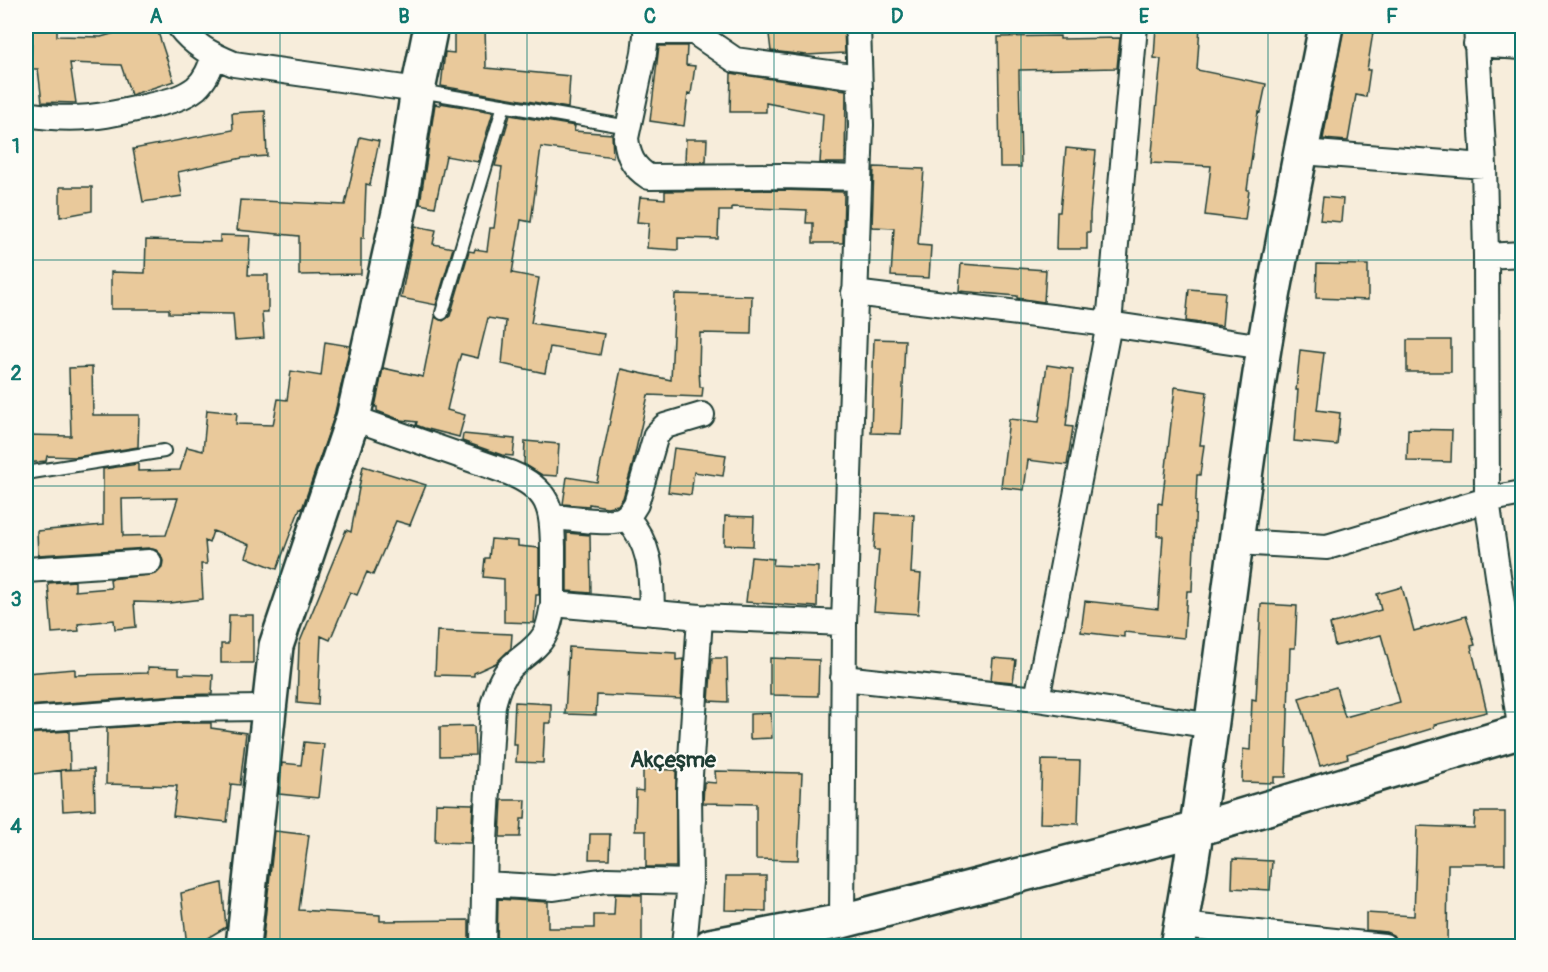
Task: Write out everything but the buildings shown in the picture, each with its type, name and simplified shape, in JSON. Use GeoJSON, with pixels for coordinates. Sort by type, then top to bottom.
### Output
{"type":"FeatureCollection","features":[{"type":"Feature","properties":{"kind":"street"},"geometry":{"type":"LineString","coordinates":[[179,26],[198,46],[234,64],[418,90]]}},
{"type":"Feature","properties":{"kind":"street"},"geometry":{"type":"LineString","coordinates":[[243,946],[276,646],[353,417],[400,208],[418,90],[431,26]]}},
{"type":"Feature","properties":{"kind":"street"},"geometry":{"type":"LineString","coordinates":[[842,921],[844,622],[861,125],[858,26]]}},
{"type":"Feature","properties":{"kind":"street"},"geometry":{"type":"LineString","coordinates":[[1037,699],[1109,324],[1135,26]]}},
{"type":"Feature","properties":{"kind":"street"},"geometry":{"type":"LineString","coordinates":[[1326,26],[1264,347],[1198,829],[1179,936],[1384,946]]}},
{"type":"Feature","properties":{"kind":"street"},"geometry":{"type":"LineString","coordinates":[[859,77],[735,60],[694,32],[647,29],[627,138],[627,150],[631,160],[649,177],[859,178]]}},
{"type":"Feature","properties":{"kind":"street"},"geometry":{"type":"LineString","coordinates":[[710,946],[842,921],[1198,829],[1522,734],[1487,501],[1484,166],[1476,35],[1522,47]]}},
{"type":"Feature","properties":{"kind":"street"},"geometry":{"type":"LineString","coordinates":[[26,114],[82,119],[178,99],[204,80],[214,56]]}},
{"type":"Feature","properties":{"kind":"street"},"geometry":{"type":"LineString","coordinates":[[1302,152],[1484,166]]}},
{"type":"Feature","properties":{"kind":"street"},"geometry":{"type":"LineString","coordinates":[[1486,256],[1522,254]]}},
{"type":"Feature","properties":{"kind":"street"},"geometry":{"type":"LineString","coordinates":[[854,293],[1109,324],[1264,347]]}},
{"type":"Feature","properties":{"kind":"street"},"geometry":{"type":"LineString","coordinates":[[553,517],[614,521],[626,517],[636,504],[657,435],[665,426],[702,415]]}},
{"type":"Feature","properties":{"kind":"street"},"geometry":{"type":"LineString","coordinates":[[353,417],[526,480],[538,490],[553,517],[553,604],[550,623],[534,649],[504,675],[493,705],[488,769],[483,946]]}},
{"type":"Feature","properties":{"kind":"street"},"geometry":{"type":"LineString","coordinates":[[1236,542],[1327,547],[1522,493]]}},
{"type":"Feature","properties":{"kind":"street"},"geometry":{"type":"LineString","coordinates":[[626,517],[635,527],[647,552],[652,613]]}},
{"type":"Feature","properties":{"kind":"street"},"geometry":{"type":"LineString","coordinates":[[26,570],[149,562]]}},
{"type":"Feature","properties":{"kind":"street"},"geometry":{"type":"LineString","coordinates":[[553,604],[700,618],[844,622]]}},
{"type":"Feature","properties":{"kind":"street"},"geometry":{"type":"LineString","coordinates":[[684,946],[690,882],[689,791],[700,618]]}},
{"type":"Feature","properties":{"kind":"street"},"geometry":{"type":"LineString","coordinates":[[843,678],[1037,699],[1212,726]]}},
{"type":"Feature","properties":{"kind":"street"},"geometry":{"type":"LineString","coordinates":[[26,720],[178,710],[270,708]]}},
{"type":"Feature","properties":{"kind":"street"},"geometry":{"type":"LineString","coordinates":[[484,884],[554,888],[606,880],[690,882]]}},
{"type":"Feature","properties":{"kind":"lane"},"geometry":{"type":"LineString","coordinates":[[418,90],[629,127]]}},
{"type":"Feature","properties":{"kind":"lane"},"geometry":{"type":"LineString","coordinates":[[442,313],[504,105]]}},
{"type":"Feature","properties":{"kind":"lane"},"geometry":{"type":"LineString","coordinates":[[26,473],[164,451]]}},
{"type":"Feature","properties":{"kind":"district","name":"Akçeşme"},"geometry":{"type":"Point","coordinates":[673,760]}}]}
